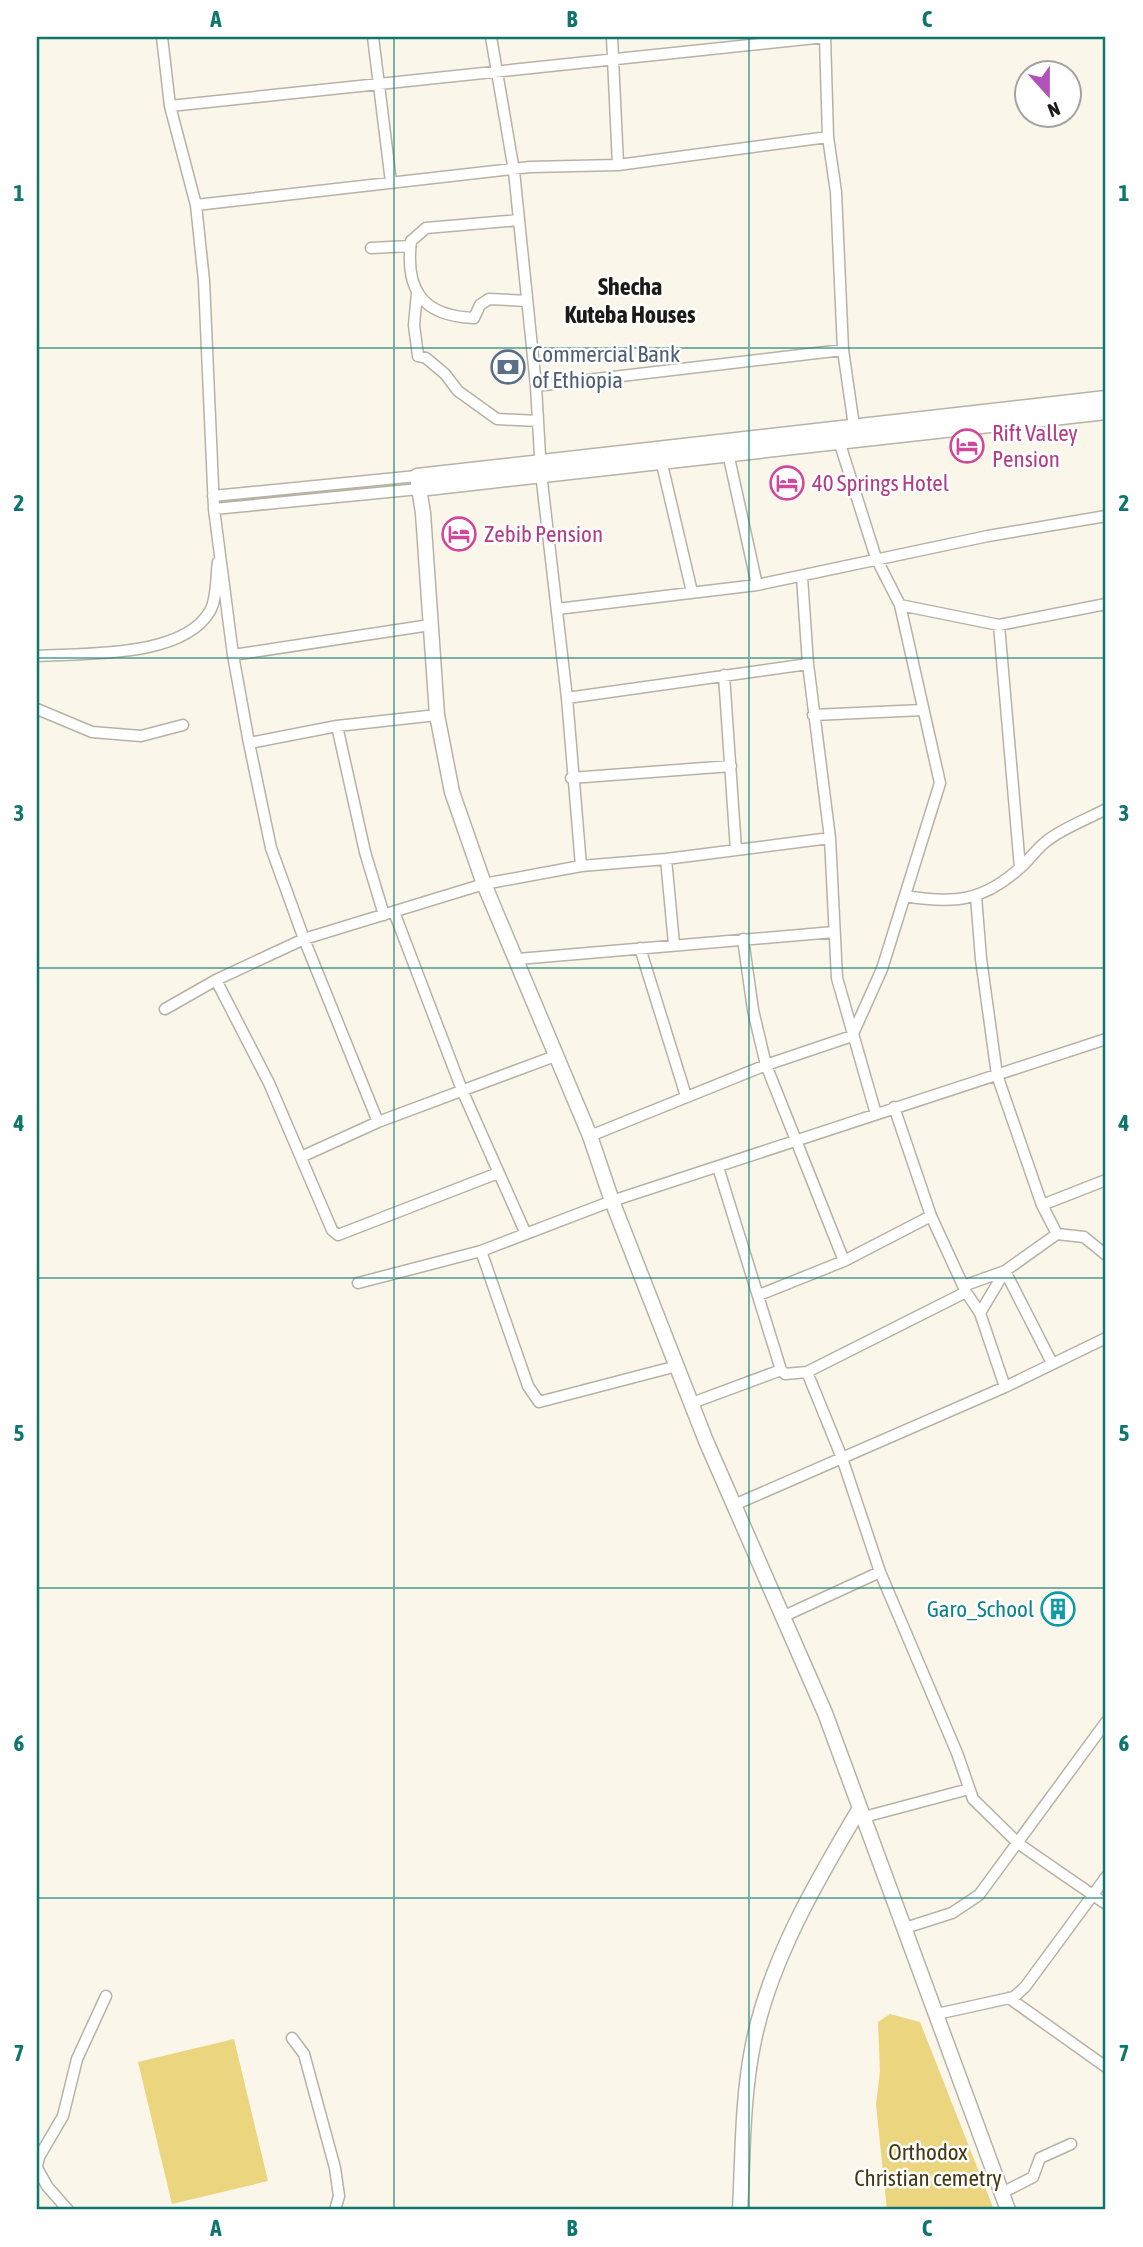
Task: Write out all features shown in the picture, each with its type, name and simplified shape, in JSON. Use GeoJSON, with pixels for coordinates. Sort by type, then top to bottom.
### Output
{"type":"FeatureCollection","features":[{"type":"Feature","properties":{"kind":"street"},"geometry":{"type":"LineString","coordinates":[[162,37],[170,106],[196,205],[204,281],[214,509],[221,546],[233,654],[249,743],[271,848],[304,939],[378,1122]]}},
{"type":"Feature","properties":{"kind":"street"},"geometry":{"type":"LineString","coordinates":[[373,37],[391,182]]}},
{"type":"Feature","properties":{"kind":"street"},"geometry":{"type":"LineString","coordinates":[[491,37],[495,74],[514,171],[536,386],[540,467],[567,698],[571,778],[581,866]]}},
{"type":"Feature","properties":{"kind":"street"},"geometry":{"type":"LineString","coordinates":[[612,37],[618,165]]}},
{"type":"Feature","properties":{"kind":"street"},"geometry":{"type":"LineString","coordinates":[[170,106],[495,74],[613,57],[825,37],[828,137],[836,192],[844,350],[855,426]]}},
{"type":"Feature","properties":{"kind":"street"},"geometry":{"type":"LineString","coordinates":[[196,205],[391,182],[514,171],[530,167],[618,165],[828,137]]}},
{"type":"Feature","properties":{"kind":"street"},"geometry":{"type":"LineString","coordinates":[[519,219],[426,228],[413,236],[410,246],[411,277],[416,293],[414,325],[418,356],[426,358],[445,374],[458,391],[497,419],[538,421]]}},
{"type":"Feature","properties":{"kind":"street"},"geometry":{"type":"LineString","coordinates":[[371,248],[410,246]]}},
{"type":"Feature","properties":{"kind":"street"},"geometry":{"type":"LineString","coordinates":[[416,293],[452,317],[474,318],[479,314],[480,305],[489,299],[527,301]]}},
{"type":"Feature","properties":{"kind":"street"},"geometry":{"type":"LineString","coordinates":[[536,386],[844,350]]}},
{"type":"Feature","properties":{"kind":"street"},"geometry":{"type":"LineString","coordinates":[[214,509],[855,426],[1106,398]]}},
{"type":"Feature","properties":{"kind":"street"},"geometry":{"type":"LineString","coordinates":[[540,467],[661,460],[1106,412]]}},
{"type":"Feature","properties":{"kind":"street"},"geometry":{"type":"LineString","coordinates":[[590,1136],[766,1065],[852,1036],[882,969],[939,791],[901,605],[876,558],[839,441]]}},
{"type":"Feature","properties":{"kind":"street"},"geometry":{"type":"LineString","coordinates":[[728,453],[757,585]]}},
{"type":"Feature","properties":{"kind":"street"},"geometry":{"type":"LineString","coordinates":[[661,460],[692,592]]}},
{"type":"Feature","properties":{"kind":"street"},"geometry":{"type":"LineString","coordinates":[[213,496],[418,482]]}},
{"type":"Feature","properties":{"kind":"street"},"geometry":{"type":"LineString","coordinates":[[418,482],[437,715],[452,792],[484,884],[590,1136],[612,1201],[677,1366],[782,1618],[825,1713],[1008,2210]]}},
{"type":"Feature","properties":{"kind":"street"},"geometry":{"type":"LineString","coordinates":[[557,609],[757,585],[802,577],[876,558],[1106,516]]}},
{"type":"Feature","properties":{"kind":"street"},"geometry":{"type":"LineString","coordinates":[[37,656],[168,643],[186,636],[211,609],[221,546]]}},
{"type":"Feature","properties":{"kind":"street"},"geometry":{"type":"LineString","coordinates":[[802,577],[807,664],[830,838],[837,978],[876,1114]]}},
{"type":"Feature","properties":{"kind":"street"},"geometry":{"type":"LineString","coordinates":[[901,605],[999,625],[1106,604]]}},
{"type":"Feature","properties":{"kind":"street"},"geometry":{"type":"LineString","coordinates":[[233,654],[430,625]]}},
{"type":"Feature","properties":{"kind":"street"},"geometry":{"type":"LineString","coordinates":[[999,625],[1020,868]]}},
{"type":"Feature","properties":{"kind":"street"},"geometry":{"type":"LineString","coordinates":[[567,698],[807,664]]}},
{"type":"Feature","properties":{"kind":"street"},"geometry":{"type":"LineString","coordinates":[[724,675],[736,850]]}},
{"type":"Feature","properties":{"kind":"street"},"geometry":{"type":"LineString","coordinates":[[37,709],[92,732],[141,736],[183,725]]}},
{"type":"Feature","properties":{"kind":"street"},"geometry":{"type":"LineString","coordinates":[[813,715],[923,710]]}},
{"type":"Feature","properties":{"kind":"street"},"geometry":{"type":"LineString","coordinates":[[249,743],[337,726],[437,715]]}},
{"type":"Feature","properties":{"kind":"street"},"geometry":{"type":"LineString","coordinates":[[337,726],[365,852],[462,1090],[526,1234]]}},
{"type":"Feature","properties":{"kind":"street"},"geometry":{"type":"LineString","coordinates":[[571,778],[731,766]]}},
{"type":"Feature","properties":{"kind":"street"},"geometry":{"type":"LineString","coordinates":[[905,896],[942,902],[995,888],[1048,840],[1106,809]]}},
{"type":"Feature","properties":{"kind":"street"},"geometry":{"type":"LineString","coordinates":[[165,1009],[216,980],[304,939],[484,884],[581,866],[666,859],[830,838]]}},
{"type":"Feature","properties":{"kind":"street"},"geometry":{"type":"LineString","coordinates":[[666,859],[674,944]]}},
{"type":"Feature","properties":{"kind":"street"},"geometry":{"type":"LineString","coordinates":[[976,895],[981,959],[997,1075],[1042,1205],[1057,1234]]}},
{"type":"Feature","properties":{"kind":"street"},"geometry":{"type":"LineString","coordinates":[[518,960],[674,944],[834,932]]}},
{"type":"Feature","properties":{"kind":"street"},"geometry":{"type":"LineString","coordinates":[[743,939],[753,1010],[766,1065],[844,1261]]}},
{"type":"Feature","properties":{"kind":"street"},"geometry":{"type":"LineString","coordinates":[[640,948],[686,1096]]}},
{"type":"Feature","properties":{"kind":"street"},"geometry":{"type":"LineString","coordinates":[[216,980],[269,1083],[332,1230],[338,1235],[498,1173]]}},
{"type":"Feature","properties":{"kind":"street"},"geometry":{"type":"LineString","coordinates":[[358,1283],[481,1251],[612,1201],[1106,1039]]}},
{"type":"Feature","properties":{"kind":"street"},"geometry":{"type":"LineString","coordinates":[[301,1157],[378,1122],[555,1056]]}},
{"type":"Feature","properties":{"kind":"street"},"geometry":{"type":"LineString","coordinates":[[894,1107],[931,1216],[964,1289],[980,1313],[1005,1387]]}},
{"type":"Feature","properties":{"kind":"street"},"geometry":{"type":"LineString","coordinates":[[718,1167],[760,1295],[781,1370],[785,1374],[807,1372],[964,1289],[1005,1271],[1057,1234],[1084,1237],[1106,1255]]}},
{"type":"Feature","properties":{"kind":"street"},"geometry":{"type":"LineString","coordinates":[[1042,1205],[1106,1180]]}},
{"type":"Feature","properties":{"kind":"street"},"geometry":{"type":"LineString","coordinates":[[760,1295],[844,1261],[931,1216]]}},
{"type":"Feature","properties":{"kind":"street"},"geometry":{"type":"LineString","coordinates":[[481,1251],[528,1386],[539,1402],[552,1401],[677,1366]]}},
{"type":"Feature","properties":{"kind":"street"},"geometry":{"type":"LineString","coordinates":[[980,1313],[1005,1271]]}},
{"type":"Feature","properties":{"kind":"street"},"geometry":{"type":"LineString","coordinates":[[1005,1271],[1052,1363]]}},
{"type":"Feature","properties":{"kind":"street"},"geometry":{"type":"LineString","coordinates":[[734,1504],[1005,1387],[1106,1338]]}},
{"type":"Feature","properties":{"kind":"street"},"geometry":{"type":"LineString","coordinates":[[692,1403],[781,1370]]}},
{"type":"Feature","properties":{"kind":"street"},"geometry":{"type":"LineString","coordinates":[[807,1372],[842,1458],[880,1572],[957,1753],[973,1799],[1019,1844],[1106,1904]]}},
{"type":"Feature","properties":{"kind":"street"},"geometry":{"type":"LineString","coordinates":[[782,1618],[880,1572]]}},
{"type":"Feature","properties":{"kind":"street"},"geometry":{"type":"LineString","coordinates":[[905,1928],[966,1906],[979,1895],[1106,1722]]}},
{"type":"Feature","properties":{"kind":"street"},"geometry":{"type":"LineString","coordinates":[[740,2210],[752,2045],[770,1986],[833,1854],[862,1812],[969,1789]]}},
{"type":"Feature","properties":{"kind":"street"},"geometry":{"type":"LineString","coordinates":[[937,2014],[1009,1998],[1025,1987],[1106,1877]]}},
{"type":"Feature","properties":{"kind":"street"},"geometry":{"type":"LineString","coordinates":[[68,2210],[47,2186],[37,2167],[38,2157],[63,2116],[77,2059],[106,1996]]}},
{"type":"Feature","properties":{"kind":"street"},"geometry":{"type":"LineString","coordinates":[[1009,1998],[1106,2067]]}},
{"type":"Feature","properties":{"kind":"street"},"geometry":{"type":"LineString","coordinates":[[292,2038],[304,2054],[335,2168],[339,2196],[335,2210]]}},
{"type":"Feature","properties":{"kind":"street"},"geometry":{"type":"LineString","coordinates":[[1002,2193],[1033,2176],[1040,2158],[1071,2144]]}},
{"type":"Feature","properties":{"kind":"green space","name":"Orthodox Christian cemetry"},"geometry":{"type":"Polygon","coordinates":[[[890,2014],[920,2022],[994,2210],[887,2210],[876,2105],[880,2071],[878,2022],[890,2014]]]}},
{"type":"Feature","properties":{"kind":"green space"},"geometry":{"type":"Polygon","coordinates":[[[234,2039],[268,2181],[172,2204],[138,2062],[234,2039]]]}},
{"type":"Feature","properties":{"kind":"place","name":"Commercial Bank of Ethiopia"},"geometry":{"type":"Point","coordinates":[508,367]}},
{"type":"Feature","properties":{"kind":"place","name":"Rift Valley Pension"},"geometry":{"type":"Point","coordinates":[967,446]}},
{"type":"Feature","properties":{"kind":"place","name":"40 Springs Hotel"},"geometry":{"type":"Point","coordinates":[787,483]}},
{"type":"Feature","properties":{"kind":"place","name":"Zebib Pension"},"geometry":{"type":"Point","coordinates":[459,534]}},
{"type":"Feature","properties":{"kind":"place","name":"Garo_School"},"geometry":{"type":"Point","coordinates":[1058,1609]}},
{"type":"Feature","properties":{"kind":"district","name":"Shecha Kuteba Houses"},"geometry":{"type":"Point","coordinates":[630,300]}}]}
